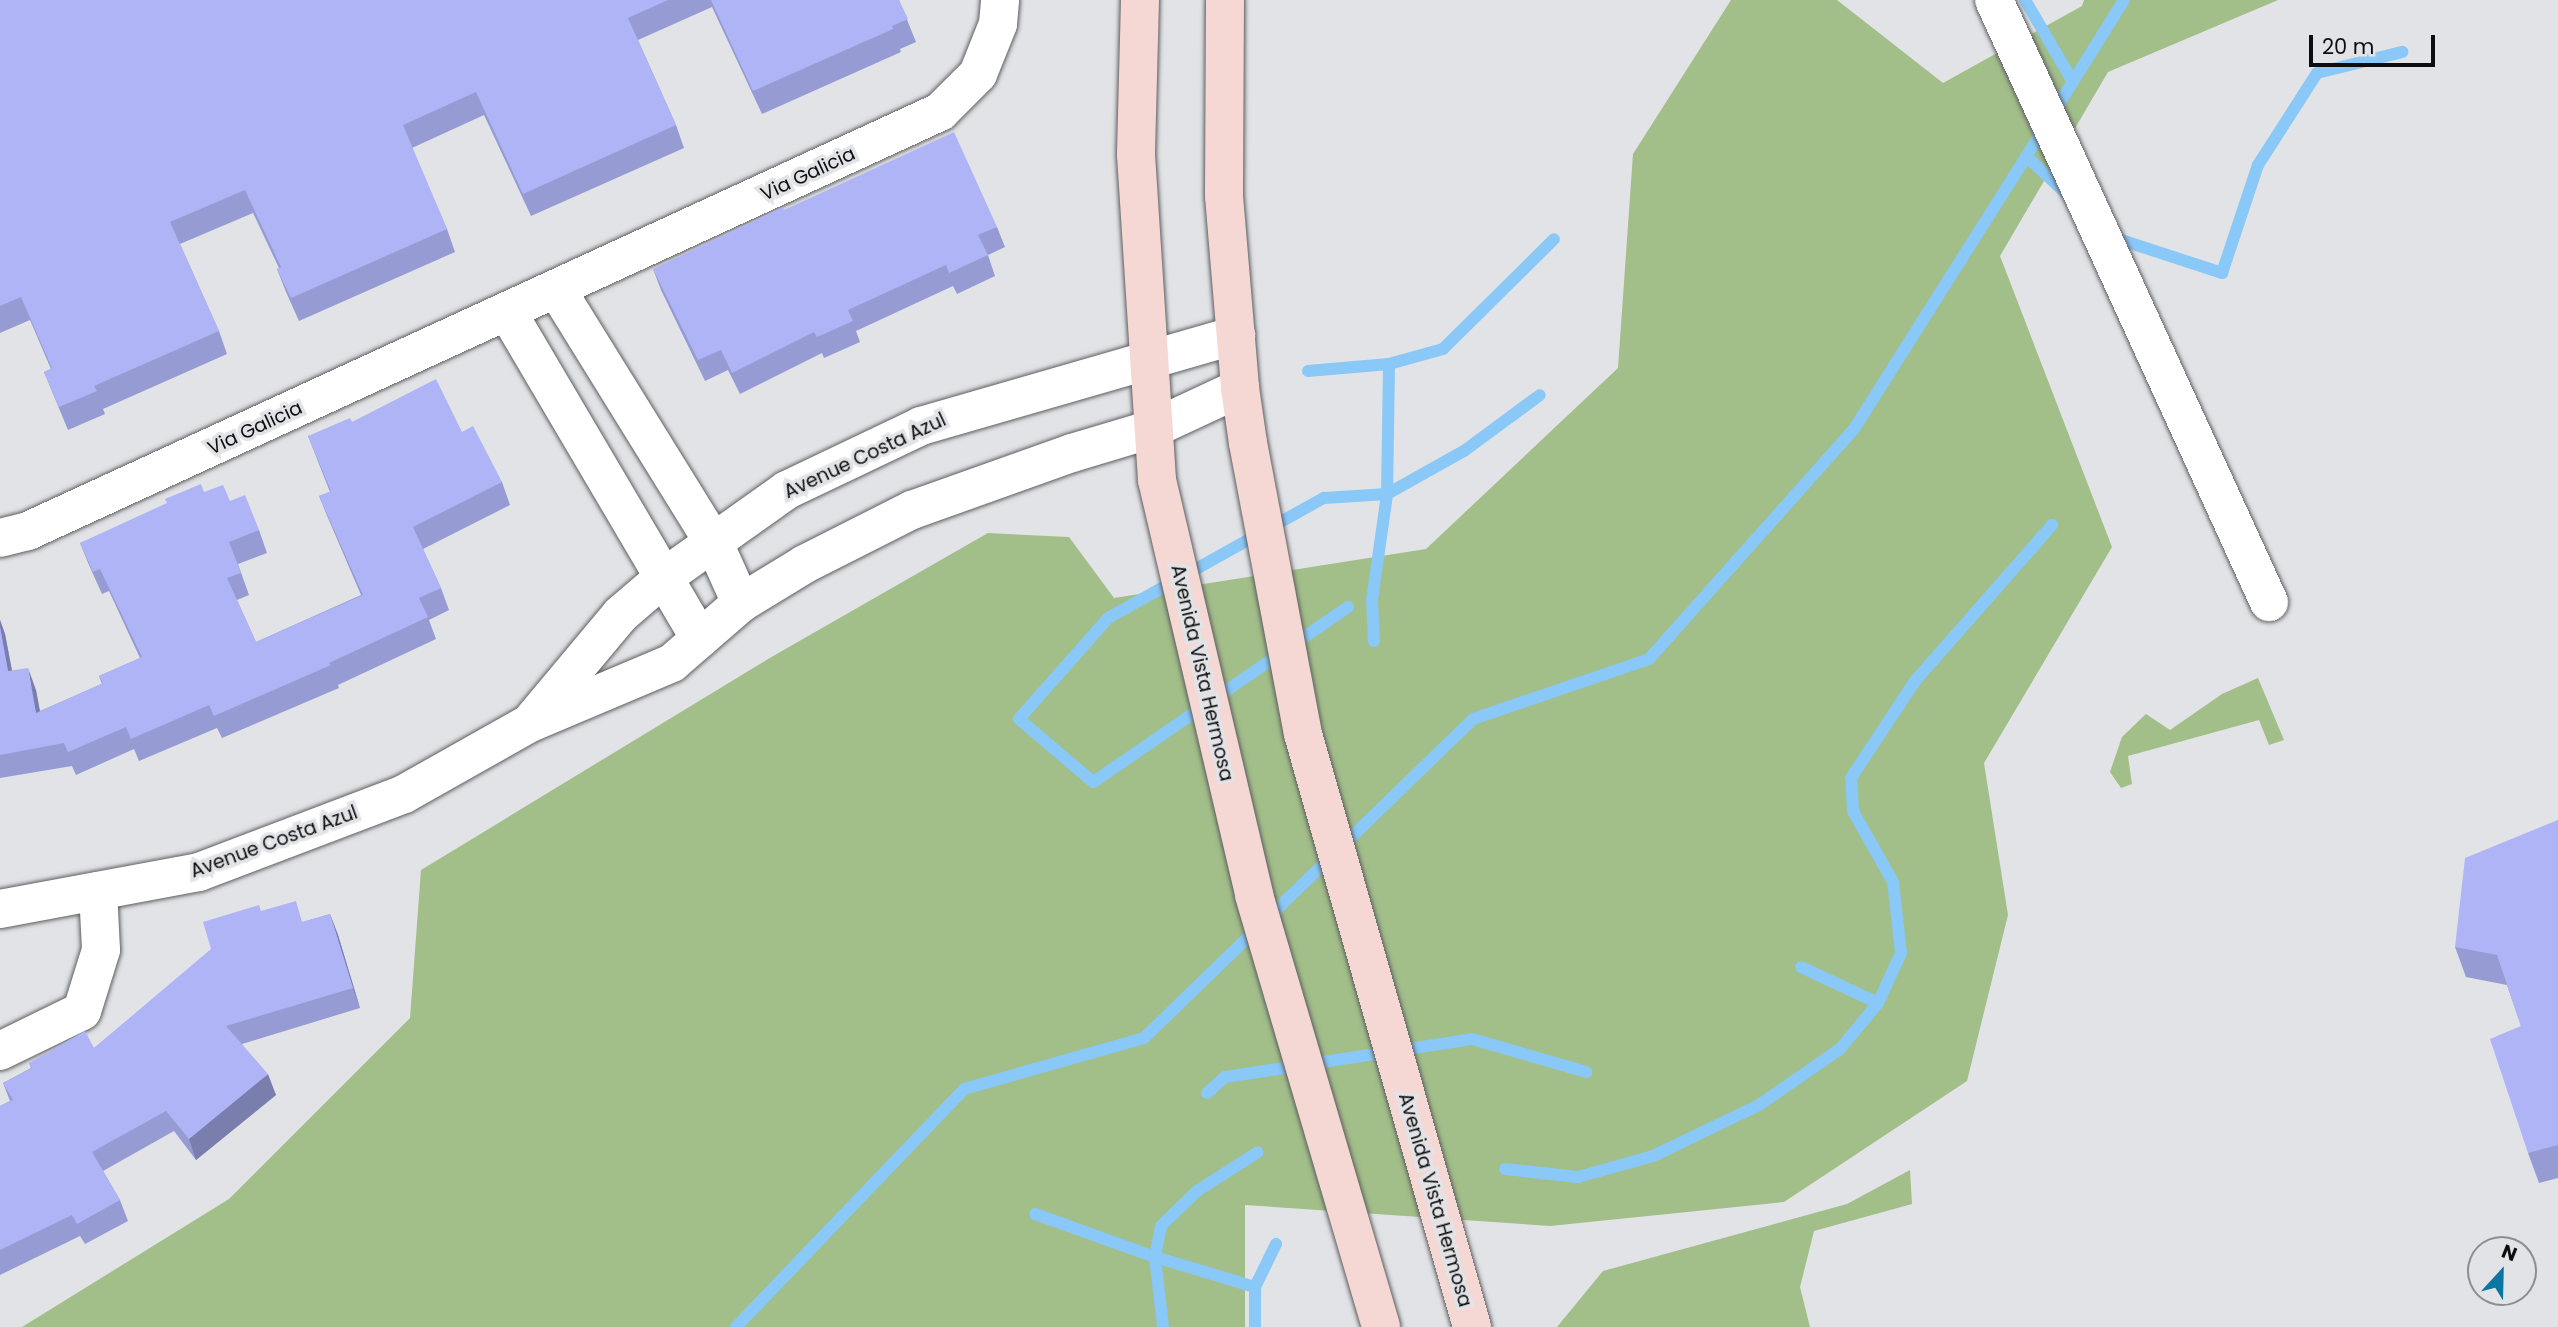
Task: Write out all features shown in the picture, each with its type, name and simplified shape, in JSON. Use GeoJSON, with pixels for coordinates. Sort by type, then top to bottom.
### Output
{"type":"FeatureCollection","features":[{"type":"Feature","properties":{"kind":"main road","name":"Avenida Vista Hermosa"},"geometry":{"type":"LineString","coordinates":[[1140,0],[1136,155],[1157,480],[1254,895],[1381,1327]]}},
{"type":"Feature","properties":{"kind":"main road","name":"Avenida Vista Hermosa"},"geometry":{"type":"LineString","coordinates":[[1225,0],[1224,196],[1240,388],[1248,443],[1303,734],[1472,1327]]}},
{"type":"Feature","properties":{"kind":"street","name":"Via Galicia"},"geometry":{"type":"LineString","coordinates":[[0,538],[29,531],[940,112],[978,74],[998,24],[1000,0]]}},
{"type":"Feature","properties":{"kind":"street"},"geometry":{"type":"LineString","coordinates":[[1994,0],[2269,602]]}},
{"type":"Feature","properties":{"kind":"street"},"geometry":{"type":"LineString","coordinates":[[557,290],[714,543],[741,603]]}},
{"type":"Feature","properties":{"kind":"street"},"geometry":{"type":"LineString","coordinates":[[508,313],[699,639]]}},
{"type":"Feature","properties":{"kind":"street","name":"Avenue Costa Azul"},"geometry":{"type":"LineString","coordinates":[[530,723],[620,615],[663,578],[787,490],[921,426],[1236,335]]}},
{"type":"Feature","properties":{"kind":"street","name":"Avenue Costa Azul"},"geometry":{"type":"LineString","coordinates":[[0,909],[199,872],[404,794],[530,723],[671,663],[741,603],[804,564],[912,510],[1072,453],[1152,429],[1240,388]]}},
{"type":"Feature","properties":{"kind":"street"},"geometry":{"type":"LineString","coordinates":[[0,1051],[82,1011],[101,950],[98,891]]}},
{"type":"Feature","properties":{"kind":"green space"},"geometry":{"type":"Polygon","coordinates":[[[1731,0],[1837,0],[1943,83],[2082,6],[2084,0],[2278,0],[2108,72],[2000,256],[2112,547],[1984,763],[2008,915],[1967,1081],[1784,1202],[1550,1226],[1245,1205],[1245,1327],[22,1327],[229,1199],[410,1018],[421,870],[768,659],[988,533],[1069,537],[1114,598],[1426,549],[1618,368],[1633,154],[1731,0]]]}},
{"type":"Feature","properties":{"kind":"green space"},"geometry":{"type":"Polygon","coordinates":[[[2258,678],[2284,740],[2269,745],[2259,720],[2128,756],[2132,784],[2121,788],[2110,772],[2122,737],[2146,714],[2170,730],[2222,694],[2258,678]]]}},
{"type":"Feature","properties":{"kind":"green space"},"geometry":{"type":"Polygon","coordinates":[[[1910,1170],[1912,1204],[1814,1231],[1800,1287],[1810,1327],[1557,1327],[1603,1271],[1847,1204],[1910,1170]]]}},
{"type":"Feature","properties":{"kind":"building"},"geometry":{"type":"Polygon","coordinates":[[[0,0],[668,0],[628,18],[676,125],[523,194],[476,92],[403,125],[447,229],[291,298],[277,269],[281,267],[245,190],[170,222],[219,331],[94,386],[97,391],[59,407],[44,372],[52,368],[21,297],[0,306],[0,0]]]}},
{"type":"Feature","properties":{"kind":"building"},"geometry":{"type":"Polygon","coordinates":[[[711,0],[899,0],[908,19],[892,26],[893,29],[753,91],[711,0]]]}},
{"type":"Feature","properties":{"kind":"building"},"geometry":{"type":"Polygon","coordinates":[[[954,132],[997,227],[978,235],[988,255],[949,273],[946,265],[848,310],[853,321],[817,337],[814,332],[732,373],[721,350],[698,360],[653,269],[783,207],[784,210],[954,132]]]}},
{"type":"Feature","properties":{"kind":"building"},"geometry":{"type":"Polygon","coordinates":[[[436,379],[462,432],[473,426],[502,482],[413,527],[441,588],[419,598],[428,617],[329,663],[331,665],[214,716],[209,705],[131,739],[126,727],[68,752],[64,743],[0,755],[0,627],[8,671],[28,668],[36,713],[103,683],[99,676],[142,657],[100,569],[93,572],[80,543],[167,503],[165,499],[201,484],[204,492],[223,485],[230,501],[245,495],[259,530],[229,542],[241,573],[227,578],[256,642],[363,595],[319,496],[331,491],[308,436],[350,418],[352,422],[436,379]]]}},
{"type":"Feature","properties":{"kind":"building"},"geometry":{"type":"Polygon","coordinates":[[[2558,820],[2558,1145],[2528,1153],[2490,1039],[2521,1026],[2497,955],[2455,947],[2465,858],[2558,820]]]}},
{"type":"Feature","properties":{"kind":"building"},"geometry":{"type":"Polygon","coordinates":[[[296,901],[302,922],[330,914],[353,988],[226,1026],[268,1074],[189,1139],[166,1111],[92,1152],[120,1200],[77,1224],[72,1215],[0,1250],[0,1106],[13,1100],[3,1083],[32,1068],[29,1063],[85,1031],[94,1048],[211,949],[203,922],[259,905],[261,911],[296,901]]]}},
{"type":"Feature","properties":{"kind":"waterway"},"geometry":{"type":"LineString","coordinates":[[2025,0],[2073,82]]}},
{"type":"Feature","properties":{"kind":"waterway"},"geometry":{"type":"LineString","coordinates":[[2054,112],[2124,0]]}},
{"type":"Feature","properties":{"kind":"waterway"},"geometry":{"type":"LineString","coordinates":[[2112,237],[2222,273],[2258,165],[2317,73],[2402,52]]}},
{"type":"Feature","properties":{"kind":"waterway"},"geometry":{"type":"LineString","coordinates":[[736,1327],[964,1089],[1144,1038],[1473,719],[1649,659],[1854,429],[2044,128]]}},
{"type":"Feature","properties":{"kind":"waterway"},"geometry":{"type":"LineString","coordinates":[[2026,156],[2068,195]]}},
{"type":"Feature","properties":{"kind":"waterway"},"geometry":{"type":"LineString","coordinates":[[1308,371],[1389,364],[1443,349],[1554,239]]}},
{"type":"Feature","properties":{"kind":"waterway"},"geometry":{"type":"LineString","coordinates":[[1374,641],[1372,600],[1387,494],[1389,364]]}},
{"type":"Feature","properties":{"kind":"waterway"},"geometry":{"type":"LineString","coordinates":[[1348,607],[1093,782],[1019,719],[1108,618],[1324,498],[1387,494],[1464,451],[1540,395]]}},
{"type":"Feature","properties":{"kind":"waterway"},"geometry":{"type":"LineString","coordinates":[[1505,1169],[1578,1177],[1653,1156],[1759,1105],[1840,1049],[1878,1003],[1901,953],[1893,882],[1853,811],[1851,778],[1915,681],[2052,525]]}},
{"type":"Feature","properties":{"kind":"waterway"},"geometry":{"type":"LineString","coordinates":[[1801,967],[1878,1003]]}},
{"type":"Feature","properties":{"kind":"waterway"},"geometry":{"type":"LineString","coordinates":[[1207,1093],[1225,1077],[1472,1039],[1586,1072]]}},
{"type":"Feature","properties":{"kind":"waterway"},"geometry":{"type":"LineString","coordinates":[[1163,1327],[1155,1257],[1161,1226],[1197,1191],[1258,1152]]}},
{"type":"Feature","properties":{"kind":"waterway"},"geometry":{"type":"LineString","coordinates":[[1035,1214],[1155,1257],[1255,1287]]}},
{"type":"Feature","properties":{"kind":"waterway"},"geometry":{"type":"LineString","coordinates":[[1255,1327],[1255,1287],[1276,1244]]}}]}
